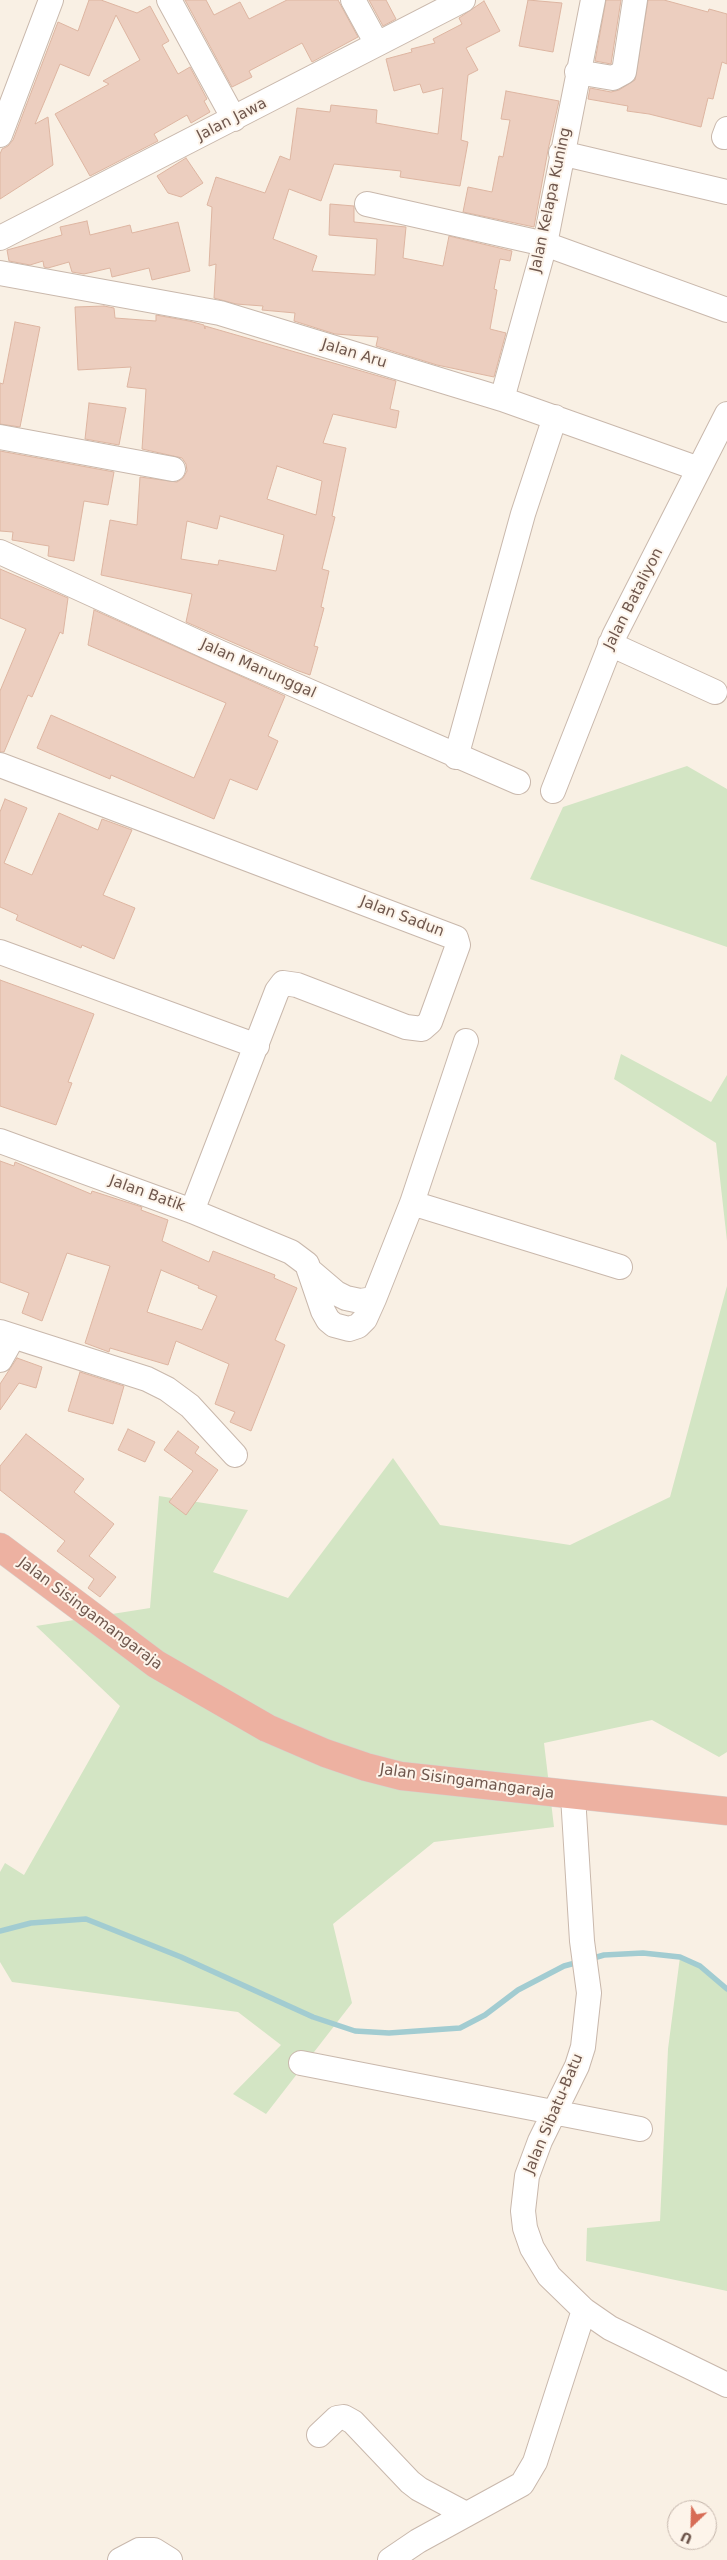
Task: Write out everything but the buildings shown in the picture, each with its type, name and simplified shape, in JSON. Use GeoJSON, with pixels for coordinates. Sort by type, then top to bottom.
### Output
{"type":"FeatureCollection","features":[{"type":"Feature","properties":{"kind":"highway","name":"Jalan Sisingamangaraja"},"geometry":{"type":"LineString","coordinates":[[0,1547],[156,1664],[267,1728],[358,1764],[401,1776],[573,1796],[727,1811]]}},
{"type":"Feature","properties":{"kind":"street"},"geometry":{"type":"LineString","coordinates":[[0,135],[51,0]]}},
{"type":"Feature","properties":{"kind":"street"},"geometry":{"type":"LineString","coordinates":[[170,0],[234,119]]}},
{"type":"Feature","properties":{"kind":"street"},"geometry":{"type":"LineString","coordinates":[[353,0],[377,44]]}},
{"type":"Feature","properties":{"kind":"street","name":"Jalan Jawa"},"geometry":{"type":"LineString","coordinates":[[0,238],[463,0]]}},
{"type":"Feature","properties":{"kind":"street","name":"Jalan Kelapa Kuning"},"geometry":{"type":"LineString","coordinates":[[502,399],[545,244],[561,153],[592,0]]}},
{"type":"Feature","properties":{"kind":"street"},"geometry":{"type":"LineString","coordinates":[[577,72],[613,78],[624,72],[635,0]]}},
{"type":"Feature","properties":{"kind":"street"},"geometry":{"type":"LineString","coordinates":[[561,153],[727,192]]}},
{"type":"Feature","properties":{"kind":"street"},"geometry":{"type":"LineString","coordinates":[[367,204],[545,244],[727,310]]}},
{"type":"Feature","properties":{"kind":"street","name":"Jalan Aru"},"geometry":{"type":"LineString","coordinates":[[0,273],[220,313],[502,399],[699,469]]}},
{"type":"Feature","properties":{"kind":"street","name":"Jalan Bataliyon"},"geometry":{"type":"LineString","coordinates":[[553,791],[610,644],[727,414]]}},
{"type":"Feature","properties":{"kind":"street"},"geometry":{"type":"LineString","coordinates":[[456,757],[508,566],[555,417]]}},
{"type":"Feature","properties":{"kind":"street"},"geometry":{"type":"LineString","coordinates":[[0,437],[173,469]]}},
{"type":"Feature","properties":{"kind":"street","name":"Jalan Manunggal"},"geometry":{"type":"LineString","coordinates":[[0,552],[456,757],[518,782]]}},
{"type":"Feature","properties":{"kind":"street"},"geometry":{"type":"LineString","coordinates":[[610,644],[715,692]]}},
{"type":"Feature","properties":{"kind":"street","name":"Jalan Sadun"},"geometry":{"type":"LineString","coordinates":[[0,765],[456,938],[458,946],[430,1022],[422,1029],[406,1027],[297,985],[283,983],[277,991],[192,1211]]}},
{"type":"Feature","properties":{"kind":"street"},"geometry":{"type":"LineString","coordinates":[[0,952],[257,1046]]}},
{"type":"Feature","properties":{"kind":"street"},"geometry":{"type":"LineString","coordinates":[[466,1041],[412,1203],[620,1266]]}},
{"type":"Feature","properties":{"kind":"street","name":"Jalan Batik"},"geometry":{"type":"LineString","coordinates":[[0,1141],[192,1211],[291,1252],[302,1259],[309,1270],[323,1311],[334,1325],[349,1329],[358,1326],[365,1319],[412,1203]]}},
{"type":"Feature","properties":{"kind":"street"},"geometry":{"type":"LineString","coordinates":[[0,1360],[7,1335],[147,1379],[167,1389],[190,1406],[235,1455]]}},
{"type":"Feature","properties":{"kind":"street","name":"Jalan Sibatu-Batu"},"geometry":{"type":"LineString","coordinates":[[573,1796],[582,1941],[589,1993],[580,2059],[553,2113],[527,2176],[523,2211],[525,2228],[532,2248],[549,2276],[584,2310],[610,2328],[727,2385]]}},
{"type":"Feature","properties":{"kind":"street"},"geometry":{"type":"LineString","coordinates":[[301,2063],[640,2129]]}},
{"type":"Feature","properties":{"kind":"street"},"geometry":{"type":"LineString","coordinates":[[390,2560],[418,2541],[514,2490],[527,2477],[537,2456],[584,2310]]}},
{"type":"Feature","properties":{"kind":"street"},"geometry":{"type":"LineString","coordinates":[[319,2435],[338,2418],[344,2417],[353,2422],[410,2482],[466,2514]]}},
{"type":"Feature","properties":{"kind":"street"},"geometry":{"type":"LineString","coordinates":[[120,2560],[139,2550],[154,2550],[170,2560]]}},
{"type":"Feature","properties":{"kind":"green space"},"geometry":{"type":"Polygon","coordinates":[[[687,766],[727,789],[727,947],[530,879],[563,807],[687,766]]]}},
{"type":"Feature","properties":{"kind":"green space"},"geometry":{"type":"Polygon","coordinates":[[[621,1054],[711,1102],[727,1075],[727,1241],[716,1143],[614,1079],[621,1054]]]}},
{"type":"Feature","properties":{"kind":"green space"},"geometry":{"type":"Polygon","coordinates":[[[727,1286],[727,1752],[719,1757],[652,1720],[544,1743],[554,1827],[434,1842],[333,1924],[352,2003],[266,2114],[233,2094],[281,2045],[238,2012],[12,1982],[0,1962],[0,1872],[5,1863],[24,1875],[120,1706],[36,1626],[150,1608],[159,1496],[248,1510],[213,1572],[288,1598],[393,1458],[440,1525],[570,1545],[670,1497],[727,1286]]]}},
{"type":"Feature","properties":{"kind":"green space"},"geometry":{"type":"Polygon","coordinates":[[[680,1957],[700,1966],[727,1989],[727,2291],[586,2261],[587,2228],[660,2221],[668,2049],[680,1957]]]}},
{"type":"Feature","properties":{"kind":"waterway"},"geometry":{"type":"LineString","coordinates":[[0,1931],[31,1923],[86,1919],[181,1957],[313,2017],[355,2031],[389,2033],[460,2028],[485,2015],[518,1990],[564,1966],[579,1962]]}},
{"type":"Feature","properties":{"kind":"waterway"},"geometry":{"type":"LineString","coordinates":[[590,1959],[604,1955],[643,1953],[680,1957],[700,1966],[727,1989]]}}]}
